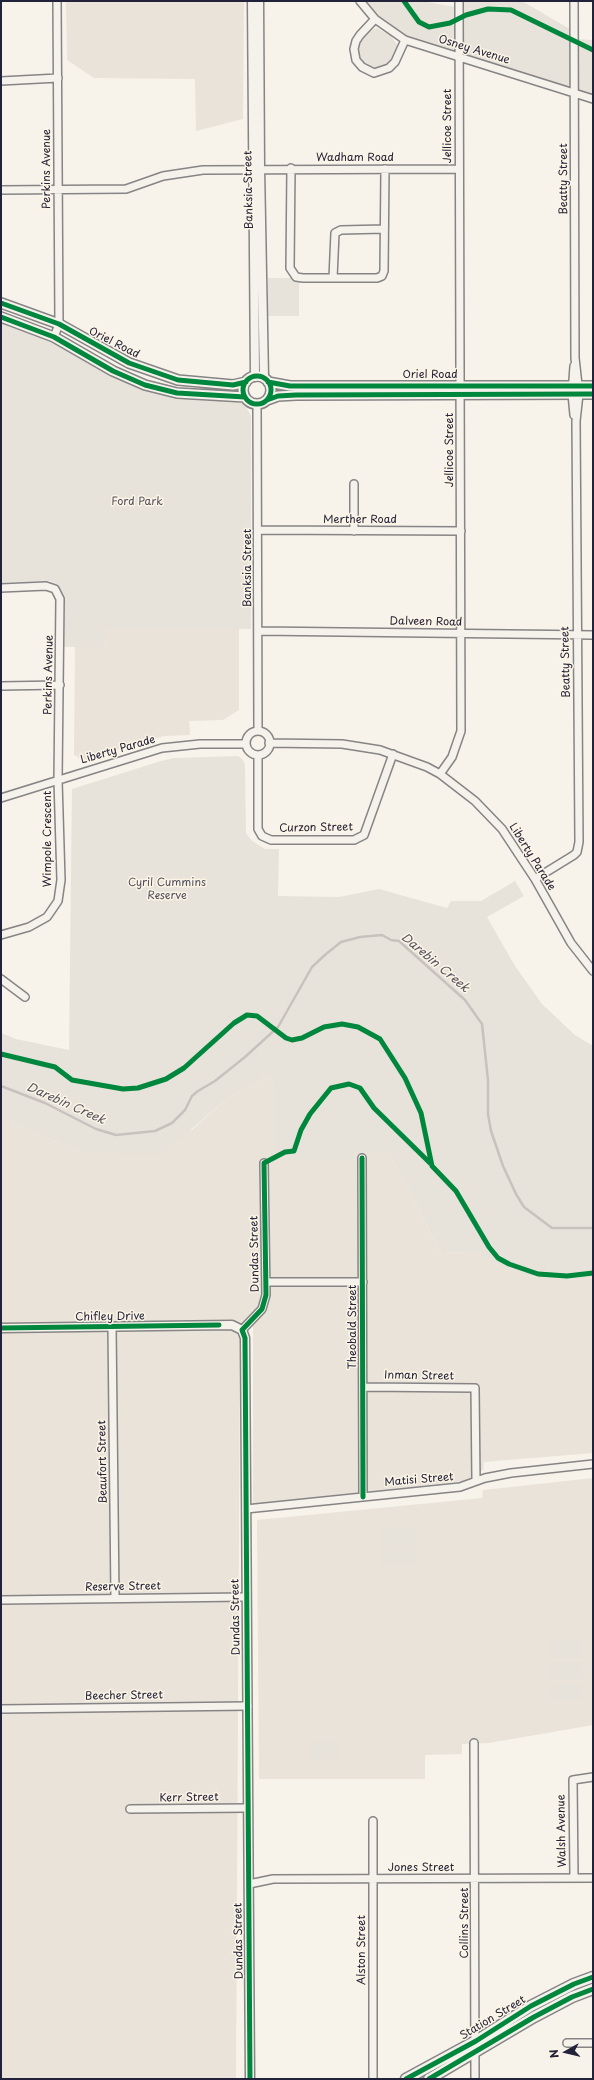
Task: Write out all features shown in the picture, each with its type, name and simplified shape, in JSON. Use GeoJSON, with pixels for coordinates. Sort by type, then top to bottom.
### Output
{"type":"FeatureCollection","features":[{"type":"Feature","properties":{"kind":"main road","name":"Oriel Road"},"geometry":{"type":"LineString","coordinates":[[1,303],[59,324],[129,363],[178,380],[233,385],[246,382]]}},
{"type":"Feature","properties":{"kind":"main road"},"geometry":{"type":"LineString","coordinates":[[1,317],[54,337],[113,371],[144,385],[177,393],[245,397],[248,400],[258,404],[267,400],[271,391],[266,380],[255,377],[246,382],[244,387],[245,397]]}},
{"type":"Feature","properties":{"kind":"main road","name":"Oriel Road"},"geometry":{"type":"LineString","coordinates":[[266,380],[290,386],[461,385],[575,390],[593,394]]}},
{"type":"Feature","properties":{"kind":"main road","name":"Oriel Road"},"geometry":{"type":"LineString","coordinates":[[267,400],[278,396],[296,395],[461,395],[575,390],[593,386]]}},
{"type":"Feature","properties":{"kind":"main road","name":"Station Street"},"geometry":{"type":"LineString","coordinates":[[406,2079],[476,2040],[531,2006],[574,1984],[593,1977]]}},
{"type":"Feature","properties":{"kind":"main road","name":"Station Street"},"geometry":{"type":"LineString","coordinates":[[429,2079],[475,2054],[534,2017],[572,1997],[593,1989]]}},
{"type":"Feature","properties":{"kind":"street","name":"Perkins Avenue"},"geometry":{"type":"LineString","coordinates":[[54,337],[59,324],[58,78],[56,1]]}},
{"type":"Feature","properties":{"kind":"street","name":"Banksia Street"},"geometry":{"type":"LineString","coordinates":[[252,1],[258,299],[255,377]]}},
{"type":"Feature","properties":{"kind":"street","name":"Banksia Street"},"geometry":{"type":"LineString","coordinates":[[256,168],[259,1]]}},
{"type":"Feature","properties":{"kind":"street","name":"Osney Avenue"},"geometry":{"type":"LineString","coordinates":[[360,1],[375,19],[405,40],[593,99]]}},
{"type":"Feature","properties":{"kind":"street","name":"Jellicoe Street"},"geometry":{"type":"LineString","coordinates":[[440,774],[455,753],[461,731],[459,1]]}},
{"type":"Feature","properties":{"kind":"street","name":"Beatty Street"},"geometry":{"type":"LineString","coordinates":[[535,879],[568,860],[578,850],[574,1]]}},
{"type":"Feature","properties":{"kind":"street"},"geometry":{"type":"LineString","coordinates":[[375,19],[356,41],[354,49],[356,60],[362,67],[374,72],[389,68],[395,62],[405,40]]}},
{"type":"Feature","properties":{"kind":"street"},"geometry":{"type":"LineString","coordinates":[[1,81],[58,78]]}},
{"type":"Feature","properties":{"kind":"street","name":"Wadham Road"},"geometry":{"type":"LineString","coordinates":[[1,190],[126,188],[163,176],[203,170],[256,168],[459,169]]}},
{"type":"Feature","properties":{"kind":"street"},"geometry":{"type":"LineString","coordinates":[[291,168],[292,191],[290,268],[296,277],[333,278],[377,278],[382,276],[384,271],[385,169]]}},
{"type":"Feature","properties":{"kind":"street"},"geometry":{"type":"LineString","coordinates":[[333,278],[335,233],[341,230],[384,229]]}},
{"type":"Feature","properties":{"kind":"street","name":"Banksia Street"},"geometry":{"type":"LineString","coordinates":[[258,299],[266,380]]}},
{"type":"Feature","properties":{"kind":"street","name":"Banksia Street"},"geometry":{"type":"LineString","coordinates":[[258,404],[258,731]]}},
{"type":"Feature","properties":{"kind":"street"},"geometry":{"type":"LineString","coordinates":[[354,484],[354,531]]}},
{"type":"Feature","properties":{"kind":"street","name":"Merther Road"},"geometry":{"type":"LineString","coordinates":[[259,530],[461,531]]}},
{"type":"Feature","properties":{"kind":"street","name":"Perkins Avenue"},"geometry":{"type":"LineString","coordinates":[[1,588],[37,586],[55,589],[60,599],[58,780]]}},
{"type":"Feature","properties":{"kind":"street","name":"Dalveen Road"},"geometry":{"type":"LineString","coordinates":[[259,631],[593,635]]}},
{"type":"Feature","properties":{"kind":"street"},"geometry":{"type":"LineString","coordinates":[[1,686],[60,685]]}},
{"type":"Feature","properties":{"kind":"street"},"geometry":{"type":"LineString","coordinates":[[258,731],[267,736],[270,743],[267,751],[258,755],[250,752],[246,744],[248,736],[258,731]]}},
{"type":"Feature","properties":{"kind":"street","name":"Liberty Parade"},"geometry":{"type":"LineString","coordinates":[[270,743],[342,744],[393,754],[440,774],[491,816],[506,835],[535,879],[571,943],[593,971]]}},
{"type":"Feature","properties":{"kind":"street","name":"Liberty Parade"},"geometry":{"type":"LineString","coordinates":[[1,798],[162,748],[200,744],[246,744]]}},
{"type":"Feature","properties":{"kind":"street","name":"Curzon Street"},"geometry":{"type":"LineString","coordinates":[[258,755],[258,829],[262,836],[271,840],[354,840],[364,835],[393,754]]}},
{"type":"Feature","properties":{"kind":"street","name":"Wimpole Crescent"},"geometry":{"type":"LineString","coordinates":[[1,935],[29,927],[47,916],[58,901],[61,880],[58,780]]}},
{"type":"Feature","properties":{"kind":"street"},"geometry":{"type":"LineString","coordinates":[[1,979],[26,997]]}},
{"type":"Feature","properties":{"kind":"street","name":"Theobald Street"},"geometry":{"type":"LineString","coordinates":[[362,1158],[363,1497]]}},
{"type":"Feature","properties":{"kind":"street","name":"Dundas Street"},"geometry":{"type":"LineString","coordinates":[[250,2079],[245,1338],[242,1330],[262,1309],[266,1295],[264,1163]]}},
{"type":"Feature","properties":{"kind":"street"},"geometry":{"type":"LineString","coordinates":[[266,1282],[362,1282]]}},
{"type":"Feature","properties":{"kind":"street","name":"Chifley Drive"},"geometry":{"type":"LineString","coordinates":[[1,1328],[232,1325],[242,1330]]}},
{"type":"Feature","properties":{"kind":"street","name":"Beaufort Street"},"geometry":{"type":"LineString","coordinates":[[112,1327],[115,1598]]}},
{"type":"Feature","properties":{"kind":"street","name":"Inman Street"},"geometry":{"type":"LineString","coordinates":[[363,1387],[476,1388],[476,1481]]}},
{"type":"Feature","properties":{"kind":"street","name":"Matisi Street"},"geometry":{"type":"LineString","coordinates":[[246,1509],[460,1487],[476,1481],[511,1473],[593,1464]]}},
{"type":"Feature","properties":{"kind":"street","name":"Reserve Street"},"geometry":{"type":"LineString","coordinates":[[1,1600],[246,1597]]}},
{"type":"Feature","properties":{"kind":"street","name":"Beecher Street"},"geometry":{"type":"LineString","coordinates":[[1,1709],[248,1706]]}},
{"type":"Feature","properties":{"kind":"street","name":"Collins Street"},"geometry":{"type":"LineString","coordinates":[[474,1744],[476,1879],[475,2079]]}},
{"type":"Feature","properties":{"kind":"street","name":"Walsh Avenue"},"geometry":{"type":"LineString","coordinates":[[574,1878],[573,1780],[593,1776]]}},
{"type":"Feature","properties":{"kind":"street","name":"Kerr Street"},"geometry":{"type":"LineString","coordinates":[[130,1809],[248,1808]]}},
{"type":"Feature","properties":{"kind":"street","name":"Alston Street"},"geometry":{"type":"LineString","coordinates":[[373,1821],[374,2079]]}},
{"type":"Feature","properties":{"kind":"street","name":"Jones Street"},"geometry":{"type":"LineString","coordinates":[[249,1884],[273,1879],[593,1878]]}},
{"type":"Feature","properties":{"kind":"street"},"geometry":{"type":"LineString","coordinates":[[567,2043],[593,2043]]}},
{"type":"Feature","properties":{"kind":"shaded area"},"geometry":{"type":"Polygon","coordinates":[[[66,1],[244,1],[243,119],[196,131],[195,79],[94,78],[67,60],[66,1]]]}},
{"type":"Feature","properties":{"kind":"shaded area"},"geometry":{"type":"Polygon","coordinates":[[[105,628],[239,628],[239,710],[223,720],[189,721],[190,735],[164,736],[83,760],[74,755],[75,647],[104,647],[105,628]]]}},
{"type":"Feature","properties":{"kind":"shaded area"},"geometry":{"type":"Polygon","coordinates":[[[270,1075],[273,1083],[350,1159],[354,1159],[355,1152],[388,1152],[442,1253],[474,1252],[499,1266],[528,1276],[578,1280],[593,1277],[593,1453],[484,1462],[483,1470],[464,1481],[253,1504],[253,1310],[240,1331],[236,2079],[1,2079],[1,1118],[78,1151],[192,1130],[225,1100],[270,1075]]]}},
{"type":"Feature","properties":{"kind":"shaded area"},"geometry":{"type":"Polygon","coordinates":[[[593,1478],[593,1725],[489,1743],[462,1744],[462,1754],[425,1755],[425,1779],[259,1779],[257,1520],[482,1498],[483,1490],[593,1478]]]}},
{"type":"Feature","properties":{"kind":"green space"},"geometry":{"type":"Polygon","coordinates":[[[364,1],[421,1],[456,7],[456,52],[413,39],[393,29],[376,15],[364,1]]]}},
{"type":"Feature","properties":{"kind":"green space"},"geometry":{"type":"Polygon","coordinates":[[[463,1],[522,1],[570,29],[570,89],[462,55],[463,1]]]}},
{"type":"Feature","properties":{"kind":"green space"},"geometry":{"type":"Polygon","coordinates":[[[377,28],[391,36],[398,46],[393,60],[386,66],[377,69],[361,63],[358,54],[360,40],[372,30],[377,28]]]}},
{"type":"Feature","properties":{"kind":"green space"},"geometry":{"type":"Polygon","coordinates":[[[577,39],[593,40],[593,95],[578,91],[577,39]]]}},
{"type":"Feature","properties":{"kind":"green space"},"geometry":{"type":"Polygon","coordinates":[[[268,278],[291,278],[299,280],[299,316],[268,316],[268,278]]]}},
{"type":"Feature","properties":{"kind":"green space","name":"Ford Park"},"geometry":{"type":"Polygon","coordinates":[[[1,321],[179,396],[239,402],[245,405],[251,416],[251,629],[106,628],[104,647],[64,647],[63,594],[57,584],[50,581],[1,583],[1,321]]]}},
{"type":"Feature","properties":{"kind":"green space","name":"Cyril Cummins Reserve"},"geometry":{"type":"Polygon","coordinates":[[[238,756],[245,764],[246,833],[252,841],[265,849],[279,849],[278,896],[339,897],[379,889],[447,908],[451,901],[481,901],[515,881],[524,896],[487,917],[515,966],[542,1004],[575,1035],[593,1046],[593,1277],[579,1280],[528,1276],[499,1266],[474,1252],[442,1253],[388,1152],[355,1152],[354,1159],[274,1160],[273,1083],[270,1075],[225,1100],[162,1155],[78,1151],[1,1118],[1,1033],[16,1039],[69,1050],[72,789],[174,758],[238,756]]]}},
{"type":"Feature","properties":{"kind":"green space"},"geometry":{"type":"Polygon","coordinates":[[[382,1528],[416,1528],[416,1545],[382,1546],[382,1528]]]}},
{"type":"Feature","properties":{"kind":"green space"},"geometry":{"type":"Polygon","coordinates":[[[382,1548],[416,1548],[416,1565],[382,1566],[382,1548]]]}},
{"type":"Feature","properties":{"kind":"green space"},"geometry":{"type":"Polygon","coordinates":[[[549,1640],[583,1640],[583,1658],[549,1658],[549,1640]]]}},
{"type":"Feature","properties":{"kind":"green space"},"geometry":{"type":"Polygon","coordinates":[[[548,1662],[582,1662],[583,1679],[548,1680],[548,1662]]]}},
{"type":"Feature","properties":{"kind":"green space"},"geometry":{"type":"Polygon","coordinates":[[[583,1683],[583,1701],[548,1701],[548,1684],[583,1683]]]}},
{"type":"Feature","properties":{"kind":"green space"},"geometry":{"type":"Polygon","coordinates":[[[310,1741],[341,1741],[341,1759],[310,1759],[310,1741]]]}},
{"type":"Feature","properties":{"kind":"waterway","name":"Darebin Creek"},"geometry":{"type":"LineString","coordinates":[[1,1086],[45,1103],[96,1129],[116,1135],[155,1131],[172,1123],[185,1110],[192,1096],[215,1081],[245,1057],[278,1027],[312,967],[326,954],[341,942],[360,937],[382,935],[391,940],[399,941],[465,1000],[482,1024],[488,1080],[488,1114],[491,1131],[503,1166],[524,1207],[552,1228],[593,1228]]}},
{"type":"Feature","properties":{"kind":"cycle path"},"geometry":{"type":"LineString","coordinates":[[404,1],[419,22],[429,27],[450,23],[466,15],[488,9],[511,10],[593,50]]}},
{"type":"Feature","properties":{"kind":"cycle path"},"geometry":{"type":"LineString","coordinates":[[1,303],[59,324],[129,363],[178,380],[233,385],[246,382]]}},
{"type":"Feature","properties":{"kind":"cycle path"},"geometry":{"type":"LineString","coordinates":[[1,317],[54,337],[113,371],[145,385],[177,393],[245,397]]}},
{"type":"Feature","properties":{"kind":"cycle path"},"geometry":{"type":"LineString","coordinates":[[257,376],[267,380],[271,390],[267,400],[257,404],[247,400],[243,390],[247,380],[257,376]]}},
{"type":"Feature","properties":{"kind":"cycle path"},"geometry":{"type":"LineString","coordinates":[[268,382],[290,386],[593,386]]}},
{"type":"Feature","properties":{"kind":"cycle path"},"geometry":{"type":"LineString","coordinates":[[267,400],[278,396],[296,395],[593,394]]}},
{"type":"Feature","properties":{"kind":"cycle path"},"geometry":{"type":"LineString","coordinates":[[1,1054],[55,1067],[72,1080],[123,1089],[138,1088],[166,1079],[184,1068],[234,1023],[247,1015],[257,1016],[286,1038],[292,1040],[302,1038],[324,1027],[342,1024],[358,1027],[380,1039],[405,1078],[421,1113],[432,1166],[456,1191],[489,1247],[498,1258],[509,1264],[538,1274],[567,1276],[593,1273]]}},
{"type":"Feature","properties":{"kind":"cycle path"},"geometry":{"type":"LineString","coordinates":[[250,2079],[245,1338],[242,1330],[262,1309],[266,1295],[264,1163],[285,1152],[294,1151],[301,1130],[310,1114],[331,1088],[349,1084],[360,1088],[374,1108],[430,1163]]}},
{"type":"Feature","properties":{"kind":"cycle path"},"geometry":{"type":"LineString","coordinates":[[362,1158],[363,1497]]}},
{"type":"Feature","properties":{"kind":"cycle path"},"geometry":{"type":"LineString","coordinates":[[1,1328],[219,1325]]}},
{"type":"Feature","properties":{"kind":"cycle path"},"geometry":{"type":"LineString","coordinates":[[406,2079],[476,2041],[531,2006],[574,1984],[593,1977]]}},
{"type":"Feature","properties":{"kind":"cycle path"},"geometry":{"type":"LineString","coordinates":[[429,2079],[534,2017],[572,1997],[593,1989]]}}]}
